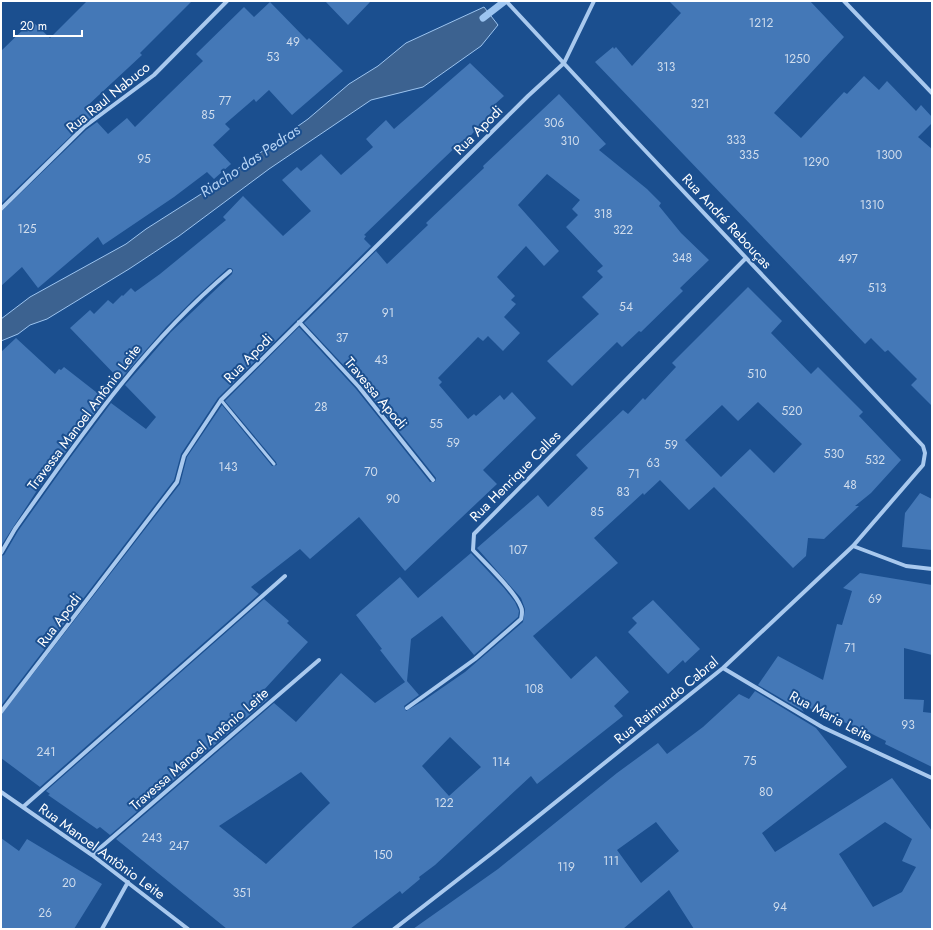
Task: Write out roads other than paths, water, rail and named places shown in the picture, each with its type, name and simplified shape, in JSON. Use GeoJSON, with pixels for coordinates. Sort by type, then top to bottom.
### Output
{"type":"FeatureCollection","features":[{"type":"Feature","properties":{"kind":"street","name":"Rua Raul Nabuco"},"geometry":{"type":"LineString","coordinates":[[1,209],[84,127],[154,75],[227,1]]}},
{"type":"Feature","properties":{"kind":"street","name":"Rua André Rebouças"},"geometry":{"type":"LineString","coordinates":[[506,1],[924,446],[925,459]]}},
{"type":"Feature","properties":{"kind":"street"},"geometry":{"type":"LineString","coordinates":[[564,63],[594,1]]}},
{"type":"Feature","properties":{"kind":"street"},"geometry":{"type":"LineString","coordinates":[[844,1],[932,93]]}},
{"type":"Feature","properties":{"kind":"street","name":"Rua Apodi"},"geometry":{"type":"LineString","coordinates":[[1,712],[176,482],[184,456],[221,400],[528,96],[564,63]]}},
{"type":"Feature","properties":{"kind":"street","name":"Rua Henrique Calles"},"geometry":{"type":"LineString","coordinates":[[408,708],[475,659],[520,619],[522,613],[521,606],[473,550],[474,534],[746,258]]}},
{"type":"Feature","properties":{"kind":"street","name":"Travessa Manoel Antônio Leite"},"geometry":{"type":"LineString","coordinates":[[1,553],[19,523],[118,387],[152,347],[190,307],[230,271]]}},
{"type":"Feature","properties":{"kind":"street","name":"Travessa Apodi"},"geometry":{"type":"LineString","coordinates":[[299,322],[359,387],[434,480]]}},
{"type":"Feature","properties":{"kind":"street","name":"Rua Raimundo Cabral"},"geometry":{"type":"LineString","coordinates":[[394,929],[496,850],[723,668],[853,546],[923,465],[925,459]]}},
{"type":"Feature","properties":{"kind":"street"},"geometry":{"type":"LineString","coordinates":[[853,546],[906,566],[932,570]]}},
{"type":"Feature","properties":{"kind":"street"},"geometry":{"type":"LineString","coordinates":[[23,807],[285,576]]}},
{"type":"Feature","properties":{"kind":"street","name":"Travessa Manoel Antônio Leite"},"geometry":{"type":"LineString","coordinates":[[92,855],[319,660]]}},
{"type":"Feature","properties":{"kind":"street","name":"Rua Maria Leite"},"geometry":{"type":"LineString","coordinates":[[723,668],[822,726],[932,778]]}},
{"type":"Feature","properties":{"kind":"street","name":"Rua Manoel Antônio Leite"},"geometry":{"type":"LineString","coordinates":[[1,792],[92,855],[188,929]]}},
{"type":"Feature","properties":{"kind":"street"},"geometry":{"type":"LineString","coordinates":[[102,929],[128,882]]}},
{"type":"Feature","properties":{"kind":"lane"},"geometry":{"type":"LineString","coordinates":[[221,400],[274,464]]}},
{"type":"Feature","properties":{"kind":"water"},"geometry":{"type":"Polygon","coordinates":[[[484,7],[498,25],[481,46],[423,87],[371,100],[269,169],[179,236],[129,269],[47,319],[30,325],[18,334],[1,341],[1,319],[30,297],[126,244],[146,229],[209,189],[308,119],[349,84],[378,66],[406,43],[484,7]]]}},
{"type":"Feature","properties":{"kind":"waterway","name":"Riacho das Pedras"},"geometry":{"type":"LineString","coordinates":[[483,18],[505,1]]}}]}
